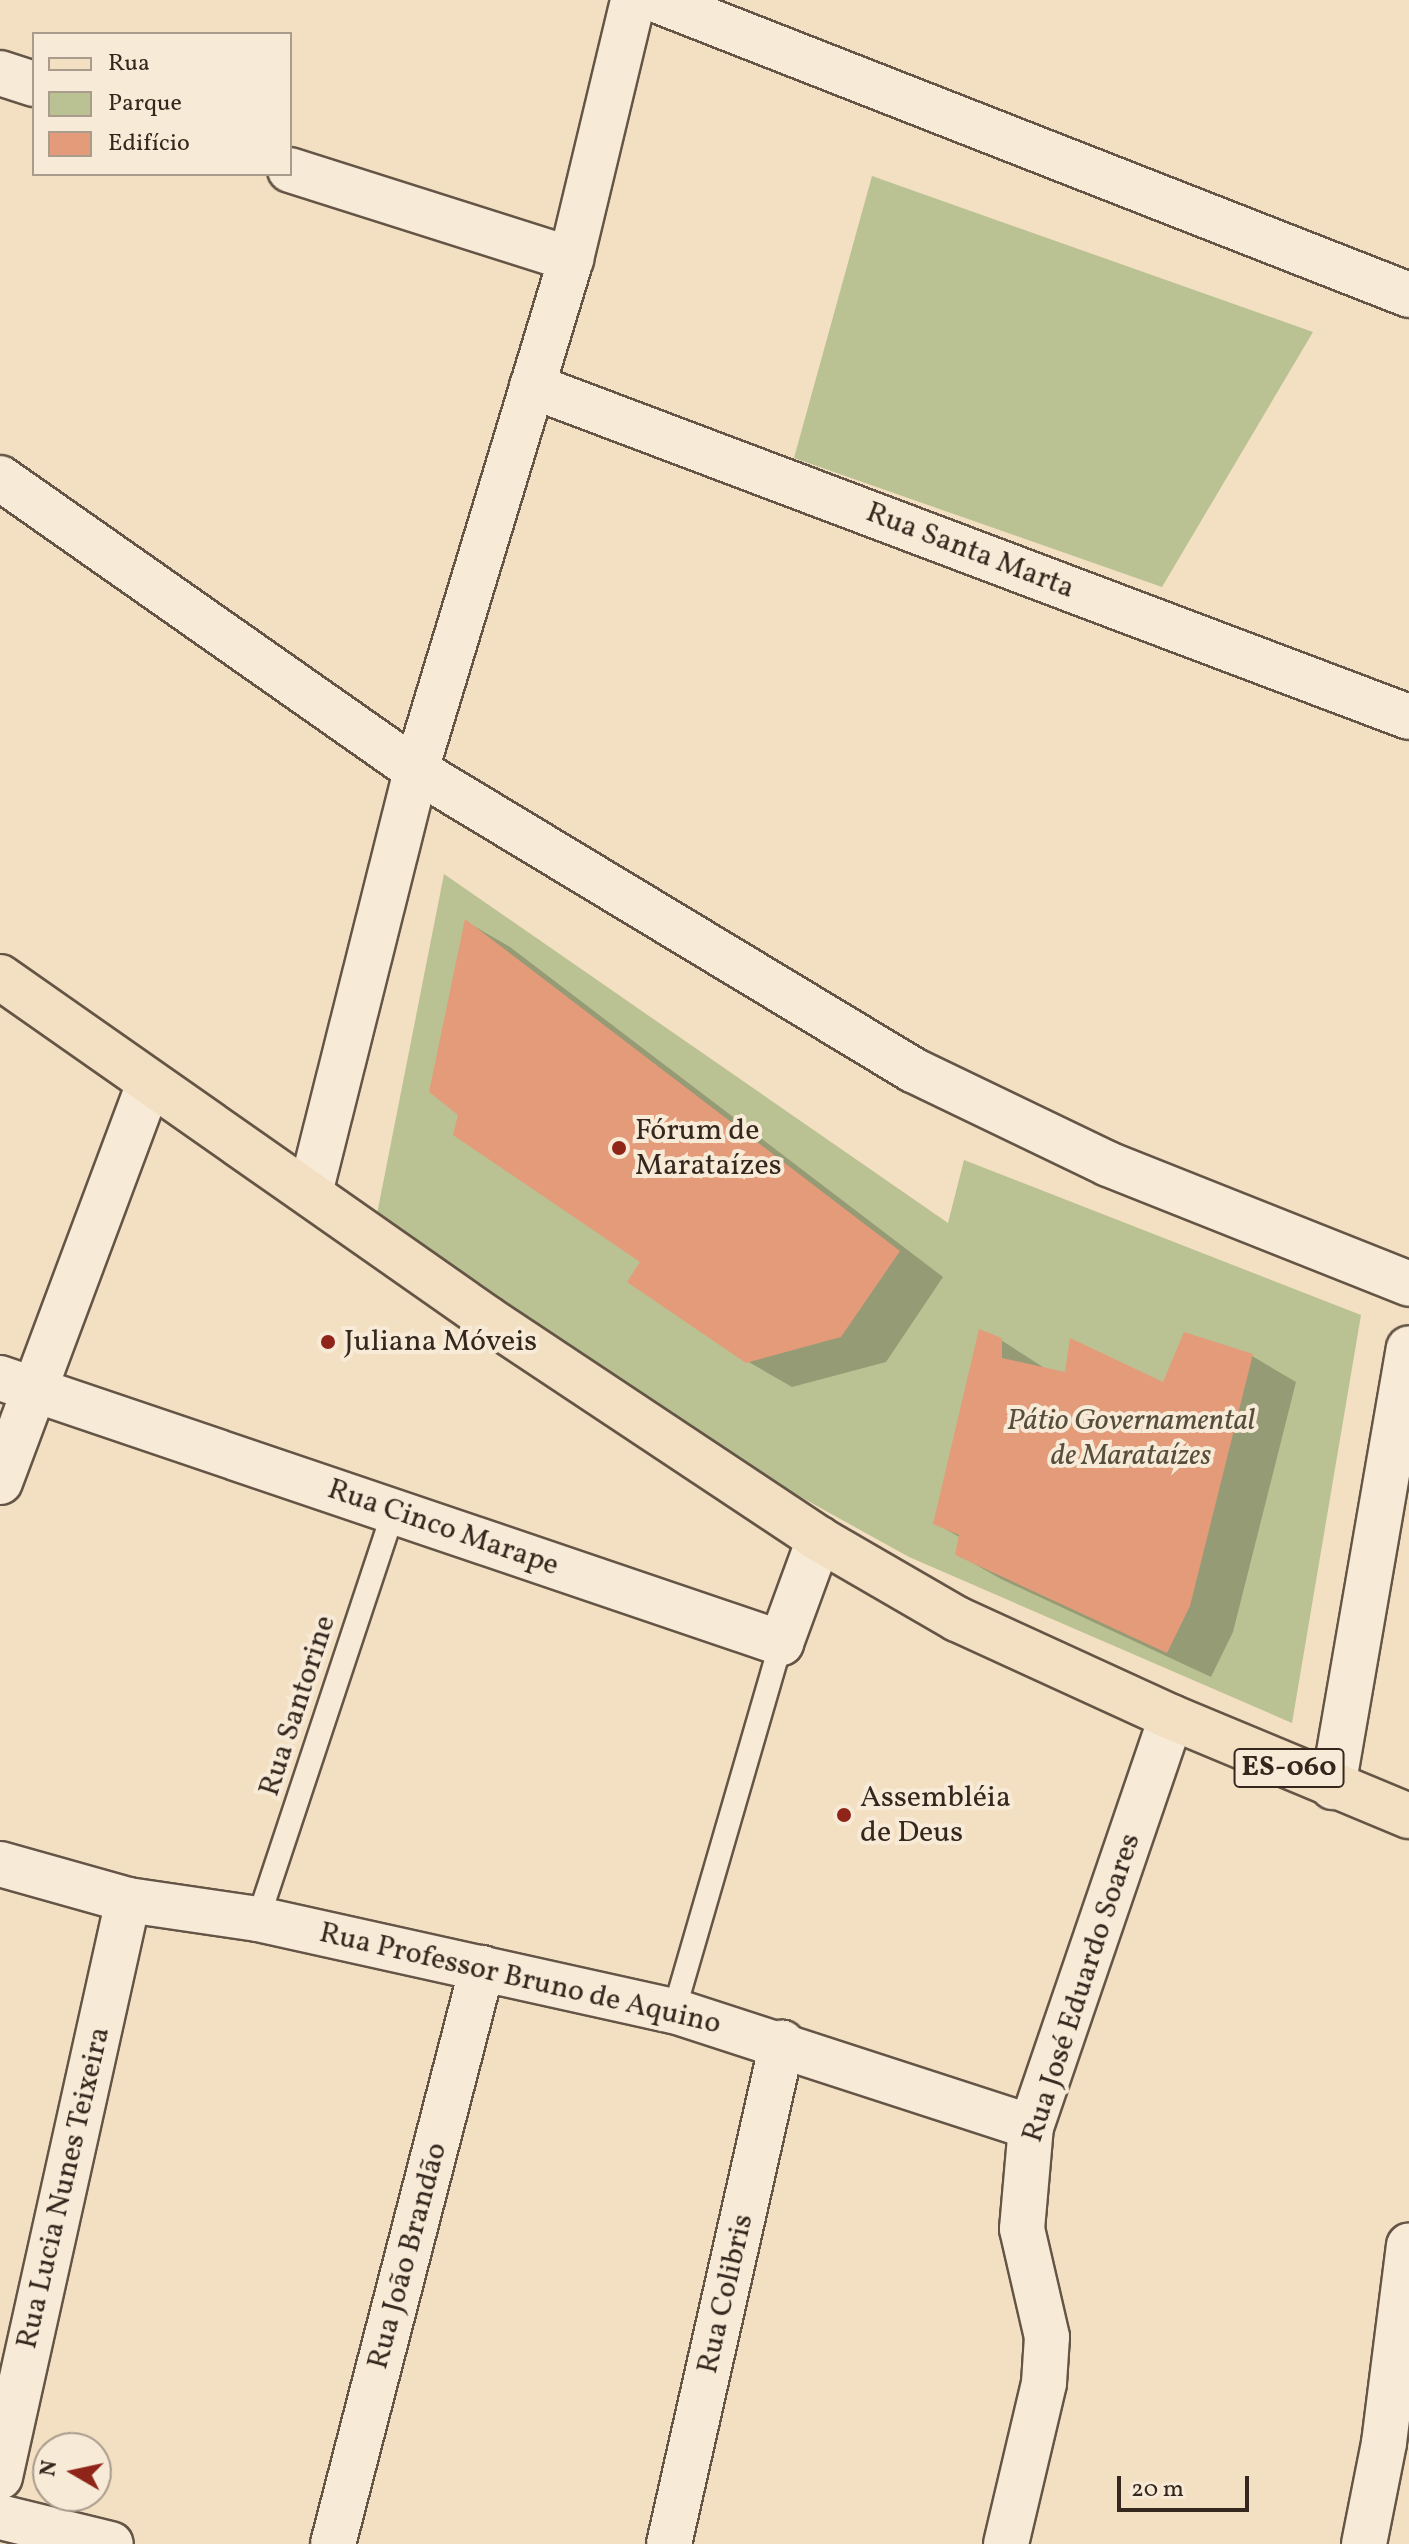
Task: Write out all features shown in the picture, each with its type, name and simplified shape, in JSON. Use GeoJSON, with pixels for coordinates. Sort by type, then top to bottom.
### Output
{"type":"FeatureCollection","features":[{"type":"Feature","properties":{"kind":"main road","name":"ES-060"},"geometry":{"type":"LineString","coordinates":[[0,977],[488,1319],[819,1539],[957,1619],[1171,1717],[1333,1787],[1409,1816]]}},
{"type":"Feature","properties":{"kind":"street"},"geometry":{"type":"LineString","coordinates":[[310,1193],[416,770],[571,259],[633,0]]}},
{"type":"Feature","properties":{"kind":"street"},"geometry":{"type":"LineString","coordinates":[[656,0],[1409,295]]}},
{"type":"Feature","properties":{"kind":"street"},"geometry":{"type":"LineString","coordinates":[[0,73],[32,83]]}},
{"type":"Feature","properties":{"kind":"street"},"geometry":{"type":"LineString","coordinates":[[292,171],[571,259]]}},
{"type":"Feature","properties":{"kind":"street","name":"Rua Santa Marta"},"geometry":{"type":"LineString","coordinates":[[532,386],[1409,717]]}},
{"type":"Feature","properties":{"kind":"street"},"geometry":{"type":"LineString","coordinates":[[0,478],[416,770],[941,1085],[1108,1164],[1409,1284]]}},
{"type":"Feature","properties":{"kind":"street"},"geometry":{"type":"LineString","coordinates":[[0,1482],[15,1385],[149,1084]]}},
{"type":"Feature","properties":{"kind":"street"},"geometry":{"type":"LineString","coordinates":[[1333,1787],[1409,1349]]}},
{"type":"Feature","properties":{"kind":"street","name":"Rua Cinco Marape"},"geometry":{"type":"LineString","coordinates":[[15,1385],[781,1643]]}},
{"type":"Feature","properties":{"kind":"street"},"geometry":{"type":"LineString","coordinates":[[781,1643],[819,1539]]}},
{"type":"Feature","properties":{"kind":"street","name":"Rua José Eduardo Soares"},"geometry":{"type":"LineString","coordinates":[[1006,2544],[1044,2383],[1047,2337],[1022,2229],[1031,2127],[1171,1717]]}},
{"type":"Feature","properties":{"kind":"street","name":"Rua Professor Bruno de Aquino"},"geometry":{"type":"LineString","coordinates":[[0,1864],[128,1900],[258,1919],[674,2011],[782,2043],[1031,2127]]}},
{"type":"Feature","properties":{"kind":"street","name":"Rua Lucia Nunes Teixeira"},"geometry":{"type":"LineString","coordinates":[[0,2477],[128,1900]]}},
{"type":"Feature","properties":{"kind":"street","name":"Rua João Brandão"},"geometry":{"type":"LineString","coordinates":[[333,2544],[482,1968]]}},
{"type":"Feature","properties":{"kind":"street","name":"Rua Colibris"},"geometry":{"type":"LineString","coordinates":[[669,2544],[782,2043]]}},
{"type":"Feature","properties":{"kind":"street"},"geometry":{"type":"LineString","coordinates":[[1364,2544],[1384,2443],[1409,2246]]}},
{"type":"Feature","properties":{"kind":"street"},"geometry":{"type":"LineString","coordinates":[[0,2517],[111,2544]]}},
{"type":"Feature","properties":{"kind":"lane","name":"Rua Santorine"},"geometry":{"type":"LineString","coordinates":[[258,1919],[394,1511]]}},
{"type":"Feature","properties":{"kind":"lane"},"geometry":{"type":"LineString","coordinates":[[674,2011],[781,1643]]}},
{"type":"Feature","properties":{"kind":"green space"},"geometry":{"type":"Polygon","coordinates":[[[872,176],[1313,332],[1162,587],[794,458],[872,176]]]}},
{"type":"Feature","properties":{"kind":"green space","name":"Pátio Governamental de Marataízes"},"geometry":{"type":"Polygon","coordinates":[[[444,874],[948,1223],[964,1160],[1361,1315],[1292,1723],[909,1557],[723,1454],[377,1214],[444,874]]]}},
{"type":"Feature","properties":{"kind":"building","name":"Fórum de Marataízes"},"geometry":{"type":"Polygon","coordinates":[[[465,919],[900,1251],[841,1337],[746,1363],[627,1282],[640,1262],[453,1135],[458,1115],[429,1092],[465,919]]]}},
{"type":"Feature","properties":{"kind":"building"},"geometry":{"type":"Polygon","coordinates":[[[979,1329],[1002,1338],[1002,1358],[1065,1372],[1070,1338],[1163,1382],[1184,1332],[1253,1354],[1190,1606],[1167,1653],[955,1555],[959,1535],[933,1524],[979,1329]]]}},
{"type":"Feature","properties":{"kind":"place","name":"Fórum de Marataízes"},"geometry":{"type":"Point","coordinates":[619,1148]}},
{"type":"Feature","properties":{"kind":"place","name":"Juliana Móveis"},"geometry":{"type":"Point","coordinates":[328,1342]}},
{"type":"Feature","properties":{"kind":"place","name":"Assembléia de Deus"},"geometry":{"type":"Point","coordinates":[844,1815]}}]}
